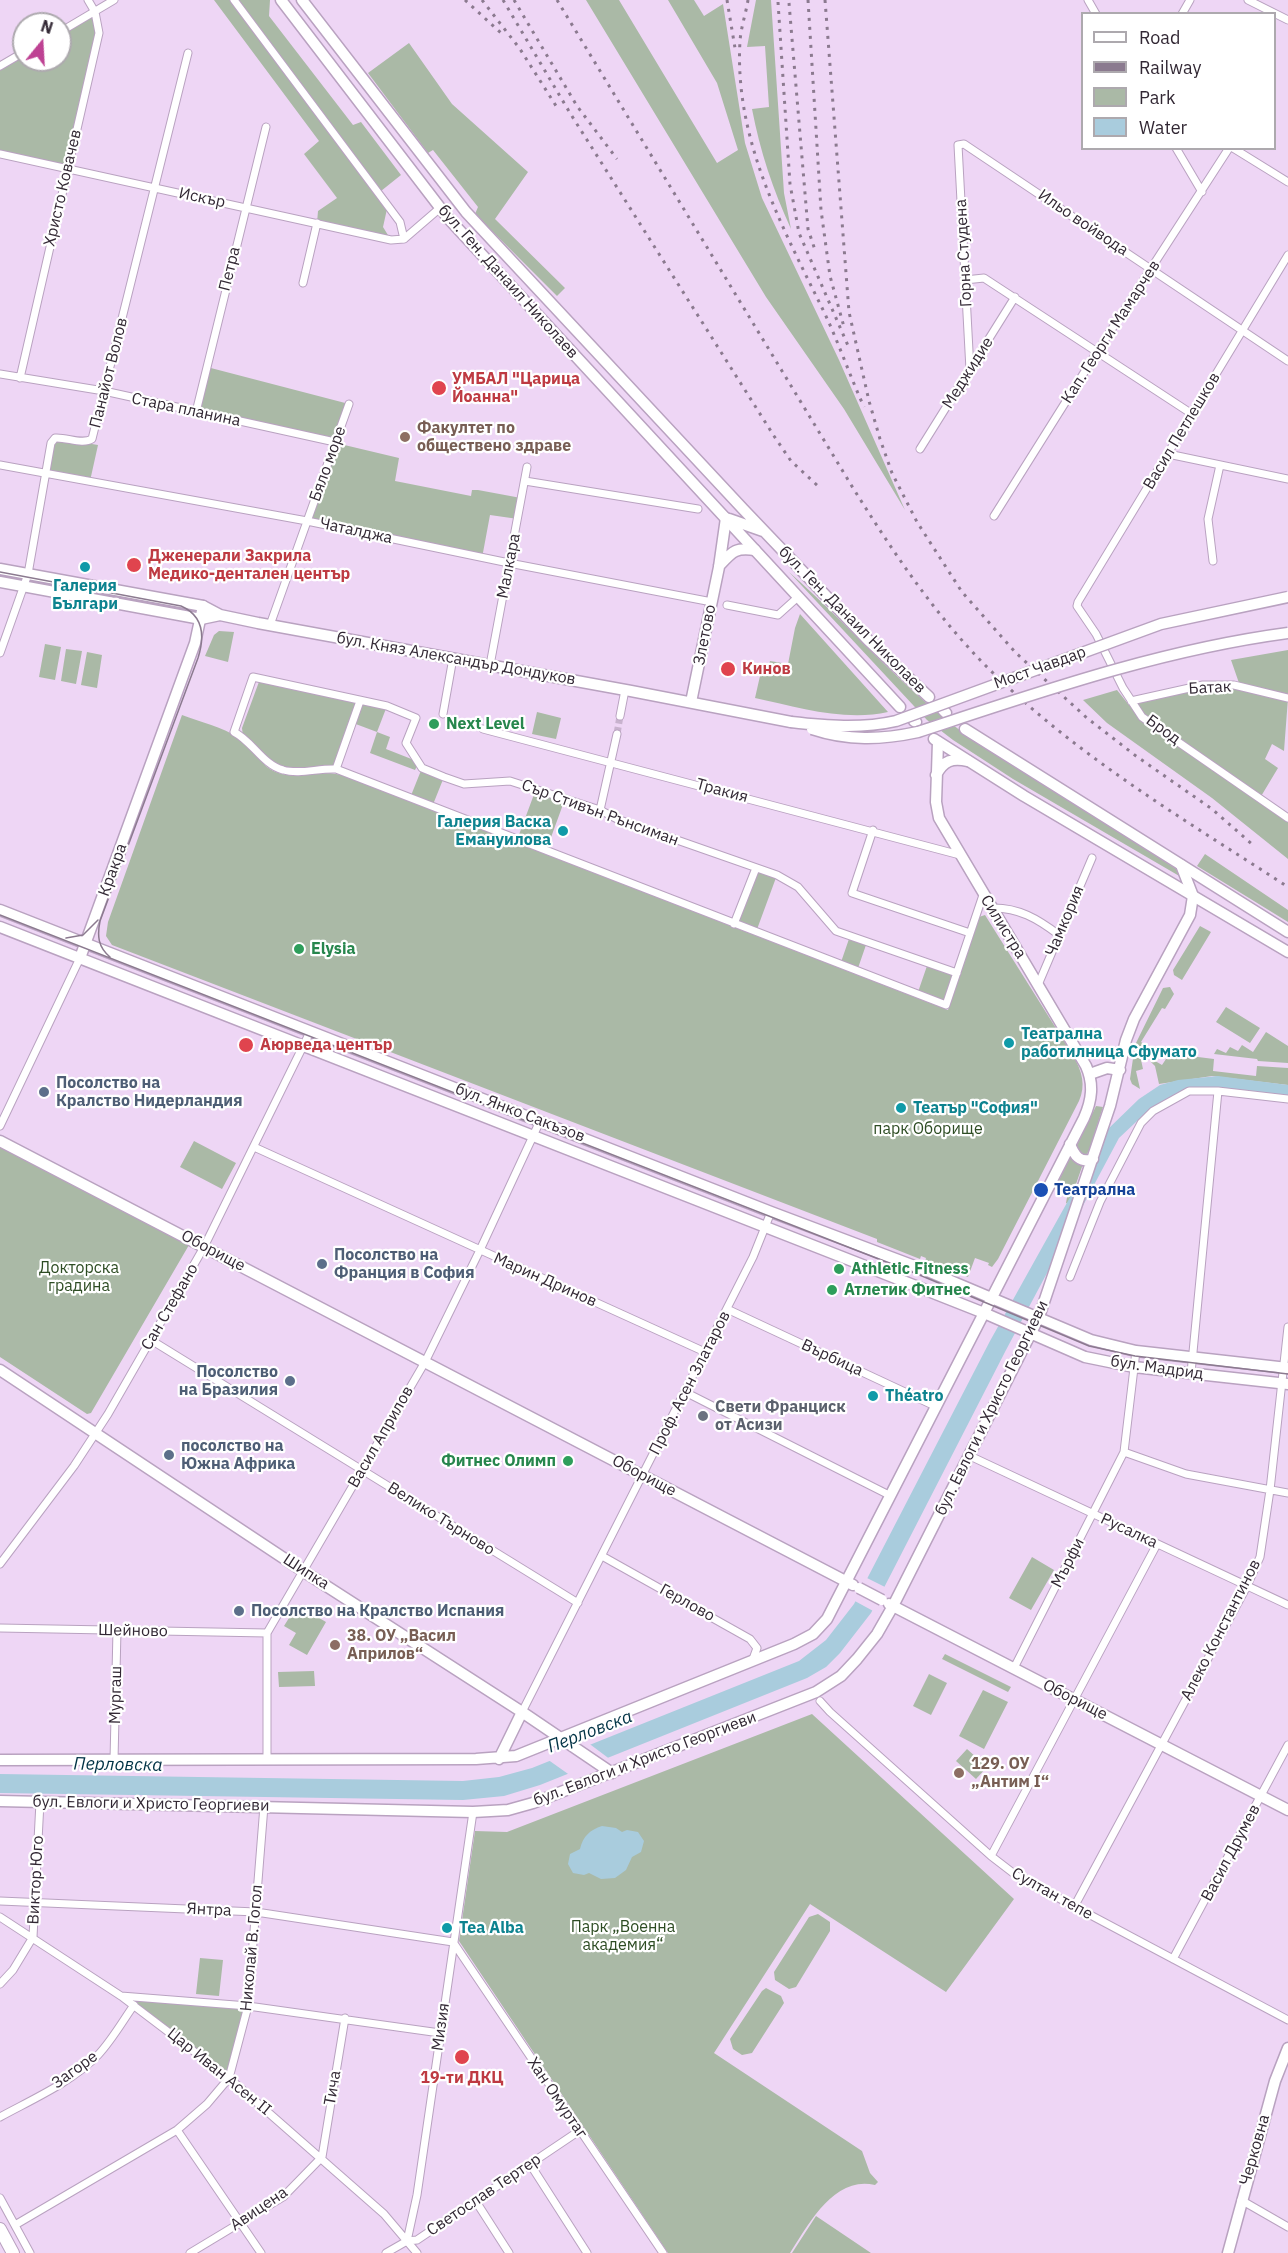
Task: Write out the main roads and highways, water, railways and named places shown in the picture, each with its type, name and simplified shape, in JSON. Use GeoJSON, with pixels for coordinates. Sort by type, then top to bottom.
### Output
{"type":"FeatureCollection","features":[{"type":"Feature","properties":{"kind":"highway"},"geometry":{"type":"LineString","coordinates":[[0,2229],[13,2253]]}},
{"type":"Feature","properties":{"kind":"main road","name":"бул. Ген. Данаил Николаев"},"geometry":{"type":"LineString","coordinates":[[281,0],[440,208],[900,707]]}},
{"type":"Feature","properties":{"kind":"main road","name":"бул. Ген. Данаил Николаев"},"geometry":{"type":"LineString","coordinates":[[302,0],[466,212],[739,505],[868,640],[929,697]]}},
{"type":"Feature","properties":{"kind":"main road"},"geometry":{"type":"LineString","coordinates":[[739,505],[726,518],[764,531]]}},
{"type":"Feature","properties":{"kind":"main road","name":"Злетово"},"geometry":{"type":"LineString","coordinates":[[691,702],[719,567],[726,518]]}},
{"type":"Feature","properties":{"kind":"main road"},"geometry":{"type":"LineString","coordinates":[[719,567],[735,550],[755,550]]}},
{"type":"Feature","properties":{"kind":"main road","name":"бул. Княз Александър Дондуков"},"geometry":{"type":"LineString","coordinates":[[0,568],[203,606],[220,615],[270,625],[691,702]]}},
{"type":"Feature","properties":{"kind":"main road","name":"бул. Княз Александър Дондуков"},"geometry":{"type":"LineString","coordinates":[[0,582],[201,619],[220,615]]}},
{"type":"Feature","properties":{"kind":"main road","name":"Мост Чавдар"},"geometry":{"type":"LineString","coordinates":[[791,722],[854,727],[897,721],[1161,624],[1288,597]]}},
{"type":"Feature","properties":{"kind":"main road","name":"Кракра"},"geometry":{"type":"LineString","coordinates":[[80,958],[195,643],[203,606]]}},
{"type":"Feature","properties":{"kind":"main road","name":"Мост Чавдар"},"geometry":{"type":"LineString","coordinates":[[691,702],[791,722],[841,737],[887,738],[918,732],[1133,663],[1212,645],[1288,633]]}},
{"type":"Feature","properties":{"kind":"main road"},"geometry":{"type":"LineString","coordinates":[[965,729],[1288,932]]}},
{"type":"Feature","properties":{"kind":"main road","name":"Силистра"},"geometry":{"type":"LineString","coordinates":[[968,761],[936,740],[936,802],[939,818],[1090,1074]]}},
{"type":"Feature","properties":{"kind":"main road"},"geometry":{"type":"LineString","coordinates":[[936,775],[940,767],[950,760],[968,761],[1288,952]]}},
{"type":"Feature","properties":{"kind":"main road"},"geometry":{"type":"LineString","coordinates":[[1181,865],[1193,896]]}},
{"type":"Feature","properties":{"kind":"main road","name":"бул. Евлоги и Христо Георгиеви"},"geometry":{"type":"LineString","coordinates":[[0,1801],[490,1812],[516,1807],[612,1773],[816,1692],[841,1676],[877,1634],[893,1606],[1039,1317],[1094,1159],[1120,1070],[1126,1040],[1134,1019],[1190,915],[1193,896]]}},
{"type":"Feature","properties":{"kind":"main road","name":"бул. Янко Сакъзов"},"geometry":{"type":"LineString","coordinates":[[0,910],[1039,1317]]}},
{"type":"Feature","properties":{"kind":"main road","name":"бул. Янко Сакъзов"},"geometry":{"type":"LineString","coordinates":[[0,927],[984,1313],[1031,1334]]}},
{"type":"Feature","properties":{"kind":"main road"},"geometry":{"type":"LineString","coordinates":[[0,1760],[499,1758],[516,1756],[794,1644],[813,1634],[827,1618],[848,1582],[1070,1144],[1090,1103],[1092,1086],[1090,1074],[1107,1068],[1120,1070]]}},
{"type":"Feature","properties":{"kind":"main road","name":"Оборище"},"geometry":{"type":"LineString","coordinates":[[0,1141],[1288,1810]]}},
{"type":"Feature","properties":{"kind":"main road"},"geometry":{"type":"LineString","coordinates":[[1070,1144],[1074,1154],[1080,1159],[1087,1161],[1094,1159]]}},
{"type":"Feature","properties":{"kind":"main road","name":"бул. Мадрид"},"geometry":{"type":"LineString","coordinates":[[1039,1317],[1091,1340],[1136,1351],[1286,1368]]}},
{"type":"Feature","properties":{"kind":"main road","name":"бул. Мадрид"},"geometry":{"type":"LineString","coordinates":[[1031,1334],[1085,1357],[1134,1367],[1285,1384]]}},
{"type":"Feature","properties":{"kind":"main road","name":"Шипка"},"geometry":{"type":"LineString","coordinates":[[0,1370],[612,1773]]}},
{"type":"Feature","properties":{"kind":"main road"},"geometry":{"type":"LineString","coordinates":[[499,1758],[522,1712]]}},
{"type":"Feature","properties":{"kind":"main road","name":"Черковна"},"geometry":{"type":"LineString","coordinates":[[1228,2253],[1275,2080],[1288,2048]]}},
{"type":"Feature","properties":{"kind":"water"},"geometry":{"type":"Polygon","coordinates":[[[1218,1076],[1288,1085],[1288,1098],[1215,1090],[1177,1094],[1152,1107],[1119,1138],[1006,1350],[871,1613],[826,1667],[807,1678],[540,1785],[504,1796],[463,1800],[0,1793],[0,1774],[463,1781],[499,1777],[532,1768],[799,1661],[826,1640],[854,1604],[990,1341],[1108,1129],[1139,1099],[1160,1085],[1178,1080],[1218,1076]]]}},
{"type":"Feature","properties":{"kind":"water"},"geometry":{"type":"Polygon","coordinates":[[[602,1826],[616,1828],[622,1832],[627,1830],[638,1832],[644,1841],[641,1852],[632,1857],[626,1870],[615,1878],[601,1879],[589,1873],[584,1875],[573,1873],[568,1864],[570,1854],[580,1849],[588,1834],[602,1826]]]}},
{"type":"Feature","properties":{"kind":"tunnel"},"geometry":{"type":"LineString","coordinates":[[617,734],[620,716]]}},
{"type":"Feature","properties":{"kind":"tram line"},"geometry":{"type":"LineString","coordinates":[[0,572],[181,606],[194,615],[201,628],[202,642],[198,658],[100,921],[99,941],[110,957]]}},
{"type":"Feature","properties":{"kind":"tram line"},"geometry":{"type":"LineString","coordinates":[[0,915],[922,1276],[1089,1346],[1135,1356],[1288,1374]]}},
{"type":"Feature","properties":{"kind":"tram line"},"geometry":{"type":"LineString","coordinates":[[66,938],[83,935],[98,920]]}},
{"type":"Feature","properties":{"kind":"railway"},"geometry":{"type":"LineString","coordinates":[[465,0],[501,33]]}},
{"type":"Feature","properties":{"kind":"railway"},"geometry":{"type":"LineString","coordinates":[[482,0],[520,49],[558,109]]}},
{"type":"Feature","properties":{"kind":"railway"},"geometry":{"type":"LineString","coordinates":[[503,0],[570,113],[774,436],[791,461],[818,486]]}},
{"type":"Feature","properties":{"kind":"railway"},"geometry":{"type":"LineString","coordinates":[[514,0],[577,106],[617,159]]}},
{"type":"Feature","properties":{"kind":"railway"},"geometry":{"type":"LineString","coordinates":[[557,0],[853,488],[898,557],[947,623],[1018,697],[1091,756],[1288,887]]}},
{"type":"Feature","properties":{"kind":"railway"},"geometry":{"type":"LineString","coordinates":[[727,0],[735,48]]}},
{"type":"Feature","properties":{"kind":"railway"},"geometry":{"type":"LineString","coordinates":[[748,0],[741,31],[740,78],[753,148],[778,216],[830,325],[864,407]]}},
{"type":"Feature","properties":{"kind":"railway"},"geometry":{"type":"LineString","coordinates":[[808,0],[821,210],[830,276],[844,327]]}},
{"type":"Feature","properties":{"kind":"railway"},"geometry":{"type":"LineString","coordinates":[[825,0],[849,312],[869,401],[892,473],[917,522],[962,592],[1016,653],[1087,718],[1136,756],[1212,809],[1253,845]]}},
{"type":"Feature","properties":{"kind":"railway"},"geometry":{"type":"LineString","coordinates":[[778,2],[790,184],[799,233],[849,348]]}},
{"type":"Feature","properties":{"kind":"railway"},"geometry":{"type":"LineString","coordinates":[[789,3],[808,229],[816,253]]}},
{"type":"Feature","properties":{"kind":"place","name":"УМБАЛ \"Царица Йоанна\""},"geometry":{"type":"Point","coordinates":[439,388]}},
{"type":"Feature","properties":{"kind":"place","name":"Факултет по обществено здраве"},"geometry":{"type":"Point","coordinates":[405,437]}},
{"type":"Feature","properties":{"kind":"place","name":"Дженерали Закрила Медико-дентален център"},"geometry":{"type":"Point","coordinates":[134,565]}},
{"type":"Feature","properties":{"kind":"place","name":"Галерия Българи"},"geometry":{"type":"Point","coordinates":[85,567]}},
{"type":"Feature","properties":{"kind":"place","name":"Кинов"},"geometry":{"type":"Point","coordinates":[728,669]}},
{"type":"Feature","properties":{"kind":"place","name":"Next Level"},"geometry":{"type":"Point","coordinates":[434,724]}},
{"type":"Feature","properties":{"kind":"place","name":"Галерия Васка Емануилова"},"geometry":{"type":"Point","coordinates":[563,831]}},
{"type":"Feature","properties":{"kind":"place","name":"Elysia"},"geometry":{"type":"Point","coordinates":[299,949]}},
{"type":"Feature","properties":{"kind":"place","name":"Театрална работилница Сфумато"},"geometry":{"type":"Point","coordinates":[1009,1043]}},
{"type":"Feature","properties":{"kind":"place","name":"Аюрведа център"},"geometry":{"type":"Point","coordinates":[246,1045]}},
{"type":"Feature","properties":{"kind":"place","name":"Посолство на Кралство Нидерландия"},"geometry":{"type":"Point","coordinates":[44,1092]}},
{"type":"Feature","properties":{"kind":"place","name":"Театър \"София\""},"geometry":{"type":"Point","coordinates":[901,1108]}},
{"type":"Feature","properties":{"kind":"place","name":"Театрална"},"geometry":{"type":"Point","coordinates":[1041,1190]}},
{"type":"Feature","properties":{"kind":"place","name":"Посолство на Франция в София"},"geometry":{"type":"Point","coordinates":[322,1264]}},
{"type":"Feature","properties":{"kind":"place","name":"Athletic Fitness"},"geometry":{"type":"Point","coordinates":[839,1269]}},
{"type":"Feature","properties":{"kind":"place","name":"Атлетик Фитнес"},"geometry":{"type":"Point","coordinates":[832,1290]}},
{"type":"Feature","properties":{"kind":"place","name":"Посолство на Бразилия"},"geometry":{"type":"Point","coordinates":[290,1381]}},
{"type":"Feature","properties":{"kind":"place","name":"Théatro"},"geometry":{"type":"Point","coordinates":[873,1396]}},
{"type":"Feature","properties":{"kind":"place","name":"Свети Франциск от Асизи"},"geometry":{"type":"Point","coordinates":[703,1416]}},
{"type":"Feature","properties":{"kind":"place","name":"посолство на Южна Африка"},"geometry":{"type":"Point","coordinates":[169,1455]}},
{"type":"Feature","properties":{"kind":"place","name":"Фитнес Олимп"},"geometry":{"type":"Point","coordinates":[568,1461]}},
{"type":"Feature","properties":{"kind":"place","name":"Посолство на Кралство Испания"},"geometry":{"type":"Point","coordinates":[239,1611]}},
{"type":"Feature","properties":{"kind":"place","name":"38. ОУ „Васил Априлов“"},"geometry":{"type":"Point","coordinates":[335,1645]}},
{"type":"Feature","properties":{"kind":"place","name":"129. ОУ „Антим I“"},"geometry":{"type":"Point","coordinates":[959,1773]}},
{"type":"Feature","properties":{"kind":"place","name":"Tea Alba"},"geometry":{"type":"Point","coordinates":[447,1928]}},
{"type":"Feature","properties":{"kind":"place","name":"19-ти ДКЦ"},"geometry":{"type":"Point","coordinates":[462,2057]}},
{"type":"Feature","properties":{"kind":"park label","name":"парк Оборище"},"geometry":{"type":"Point","coordinates":[928,1129]}},
{"type":"Feature","properties":{"kind":"park label","name":"Докторска градина"},"geometry":{"type":"Point","coordinates":[79,1277]}},
{"type":"Feature","properties":{"kind":"park label","name":"Парк „Военна академия“"},"geometry":{"type":"Point","coordinates":[623,1936]}},
{"type":"Feature","properties":{"kind":"water label","name":"Перловска"},"geometry":{"type":"Point","coordinates":[590,1732]}},
{"type":"Feature","properties":{"kind":"water label","name":"Перловска"},"geometry":{"type":"Point","coordinates":[118,1765]}}]}
